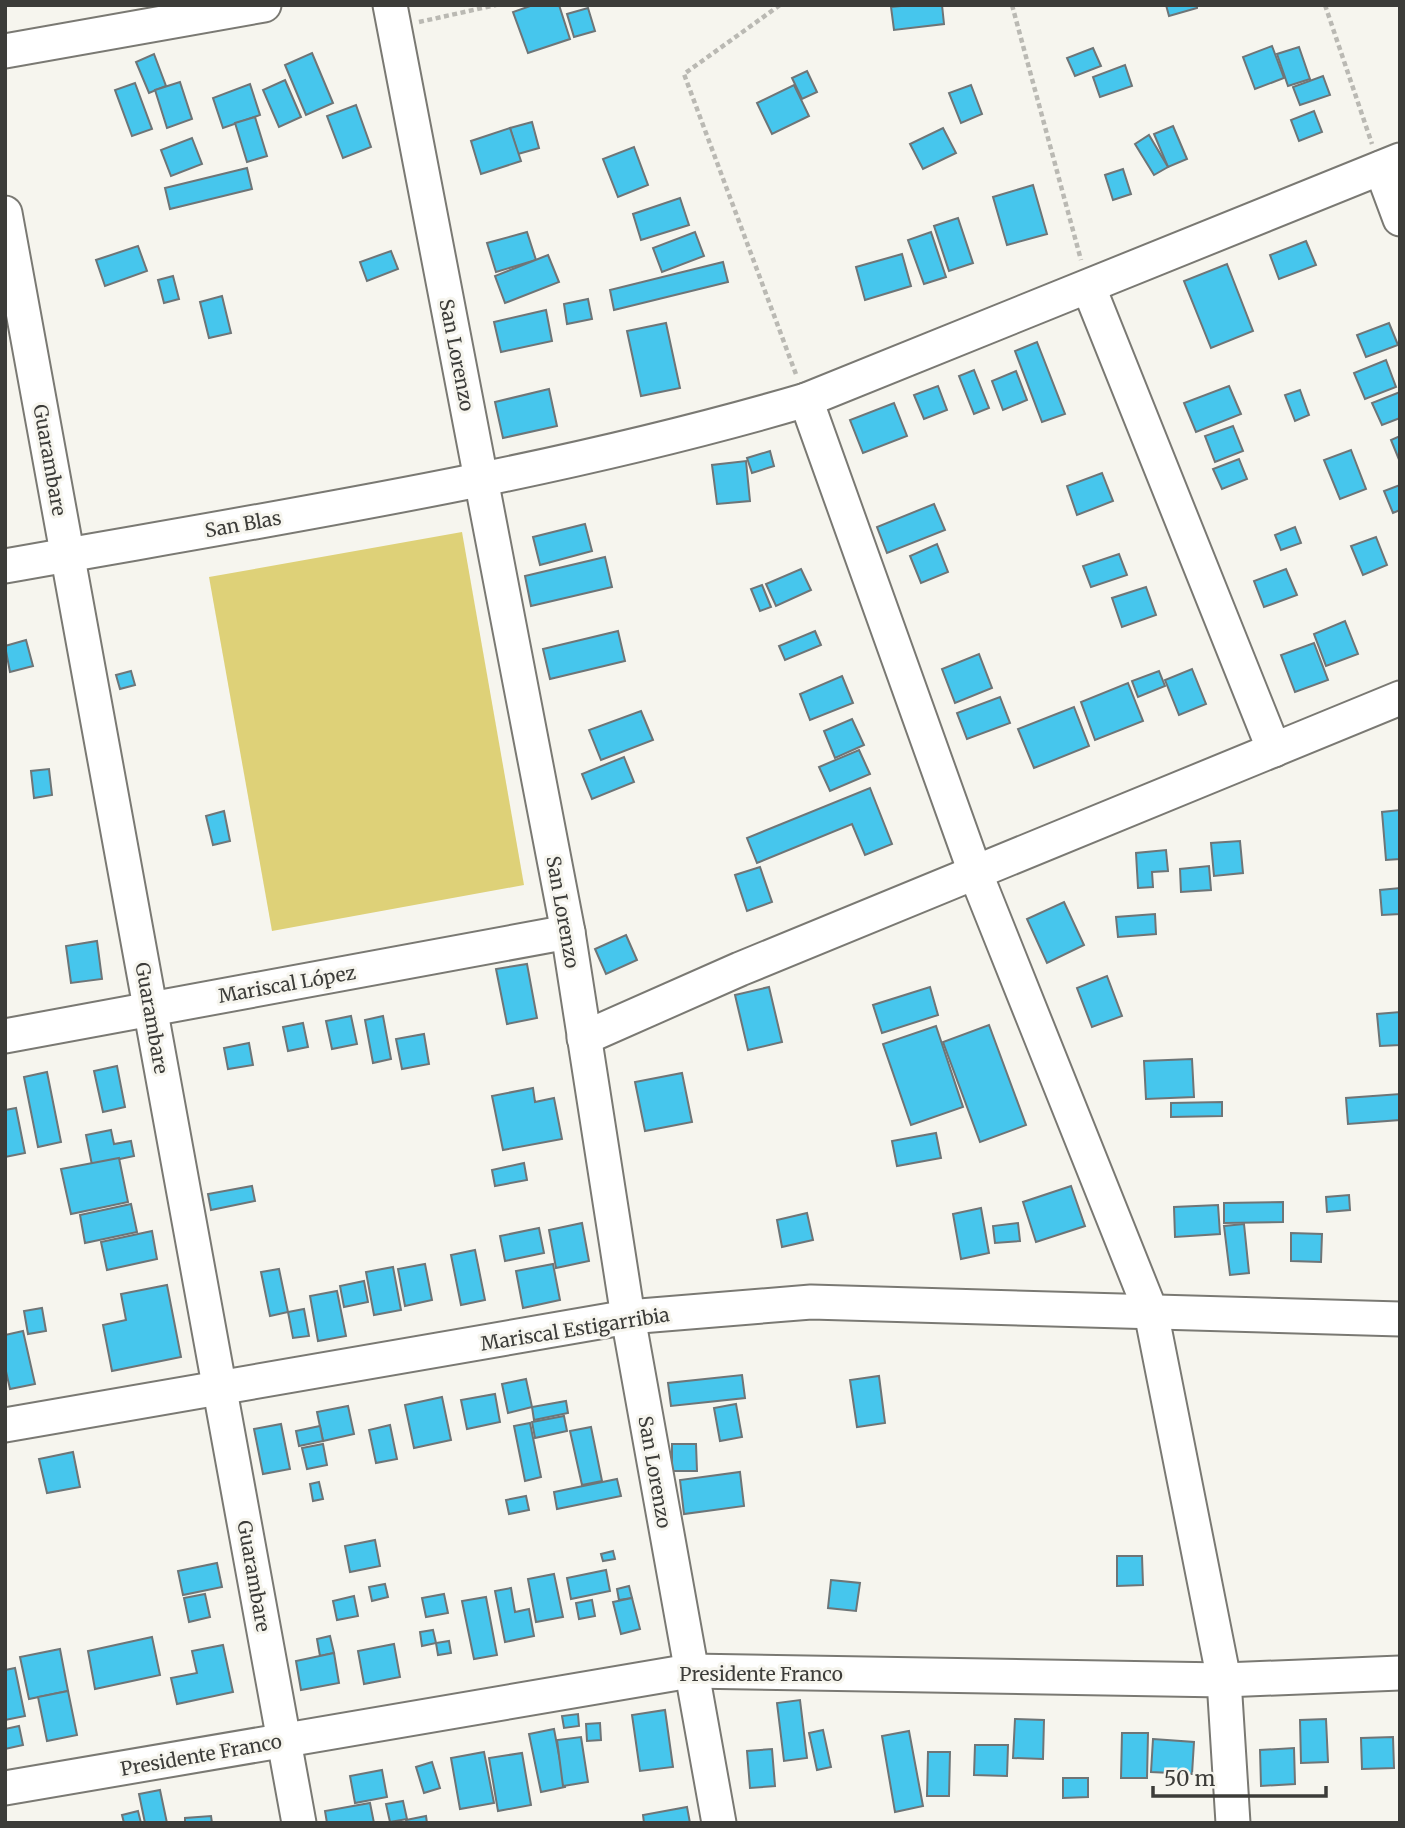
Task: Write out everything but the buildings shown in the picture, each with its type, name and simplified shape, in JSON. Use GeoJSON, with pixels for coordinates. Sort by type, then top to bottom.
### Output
{"type":"FeatureCollection","features":[{"type":"Feature","properties":{"kind":"street"},"geometry":{"type":"LineString","coordinates":[[5,51],[264,5]]}},
{"type":"Feature","properties":{"kind":"street","name":"San Lorenzo"},"geometry":{"type":"LineString","coordinates":[[392,16],[568,932],[628,1317],[719,1823]]}},
{"type":"Feature","properties":{"kind":"street"},"geometry":{"type":"LineString","coordinates":[[1390,164],[1400,219]]}},
{"type":"Feature","properties":{"kind":"street","name":"San Blas"},"geometry":{"type":"LineString","coordinates":[[5,566],[482,481],[709,428],[806,400],[1089,288],[1390,164]]}},
{"type":"Feature","properties":{"kind":"street","name":"Guarambare"},"geometry":{"type":"LineString","coordinates":[[5,213],[299,1823]]}},
{"type":"Feature","properties":{"kind":"street"},"geometry":{"type":"LineString","coordinates":[[1089,288],[1274,750]]}},
{"type":"Feature","properties":{"kind":"street"},"geometry":{"type":"LineString","coordinates":[[806,400],[975,873],[1151,1312],[1224,1680],[1233,1823]]}},
{"type":"Feature","properties":{"kind":"street"},"geometry":{"type":"LineString","coordinates":[[584,1038],[1400,698]]}},
{"type":"Feature","properties":{"kind":"street","name":"Mariscal López"},"geometry":{"type":"LineString","coordinates":[[5,1036],[568,932]]}},
{"type":"Feature","properties":{"kind":"street","name":"Mariscal Estigarribia"},"geometry":{"type":"LineString","coordinates":[[5,1425],[220,1390],[628,1317],[811,1302],[1400,1319]]}},
{"type":"Feature","properties":{"kind":"street","name":"Presidente Franco"},"geometry":{"type":"LineString","coordinates":[[5,1788],[690,1671],[1224,1680],[1400,1673]]}},
{"type":"Feature","properties":{"kind":"path"},"geometry":{"type":"LineString","coordinates":[[392,16],[496,5]]}},
{"type":"Feature","properties":{"kind":"path"},"geometry":{"type":"LineString","coordinates":[[780,5],[684,74],[806,400]]}},
{"type":"Feature","properties":{"kind":"path"},"geometry":{"type":"LineString","coordinates":[[1012,5],[1089,288]]}},
{"type":"Feature","properties":{"kind":"path"},"geometry":{"type":"LineString","coordinates":[[1325,5],[1390,164]]}},
{"type":"Feature","properties":{"kind":"shaded area"},"geometry":{"type":"Polygon","coordinates":[[[462,532],[524,885],[272,931],[209,577],[462,532]]]}}]}
